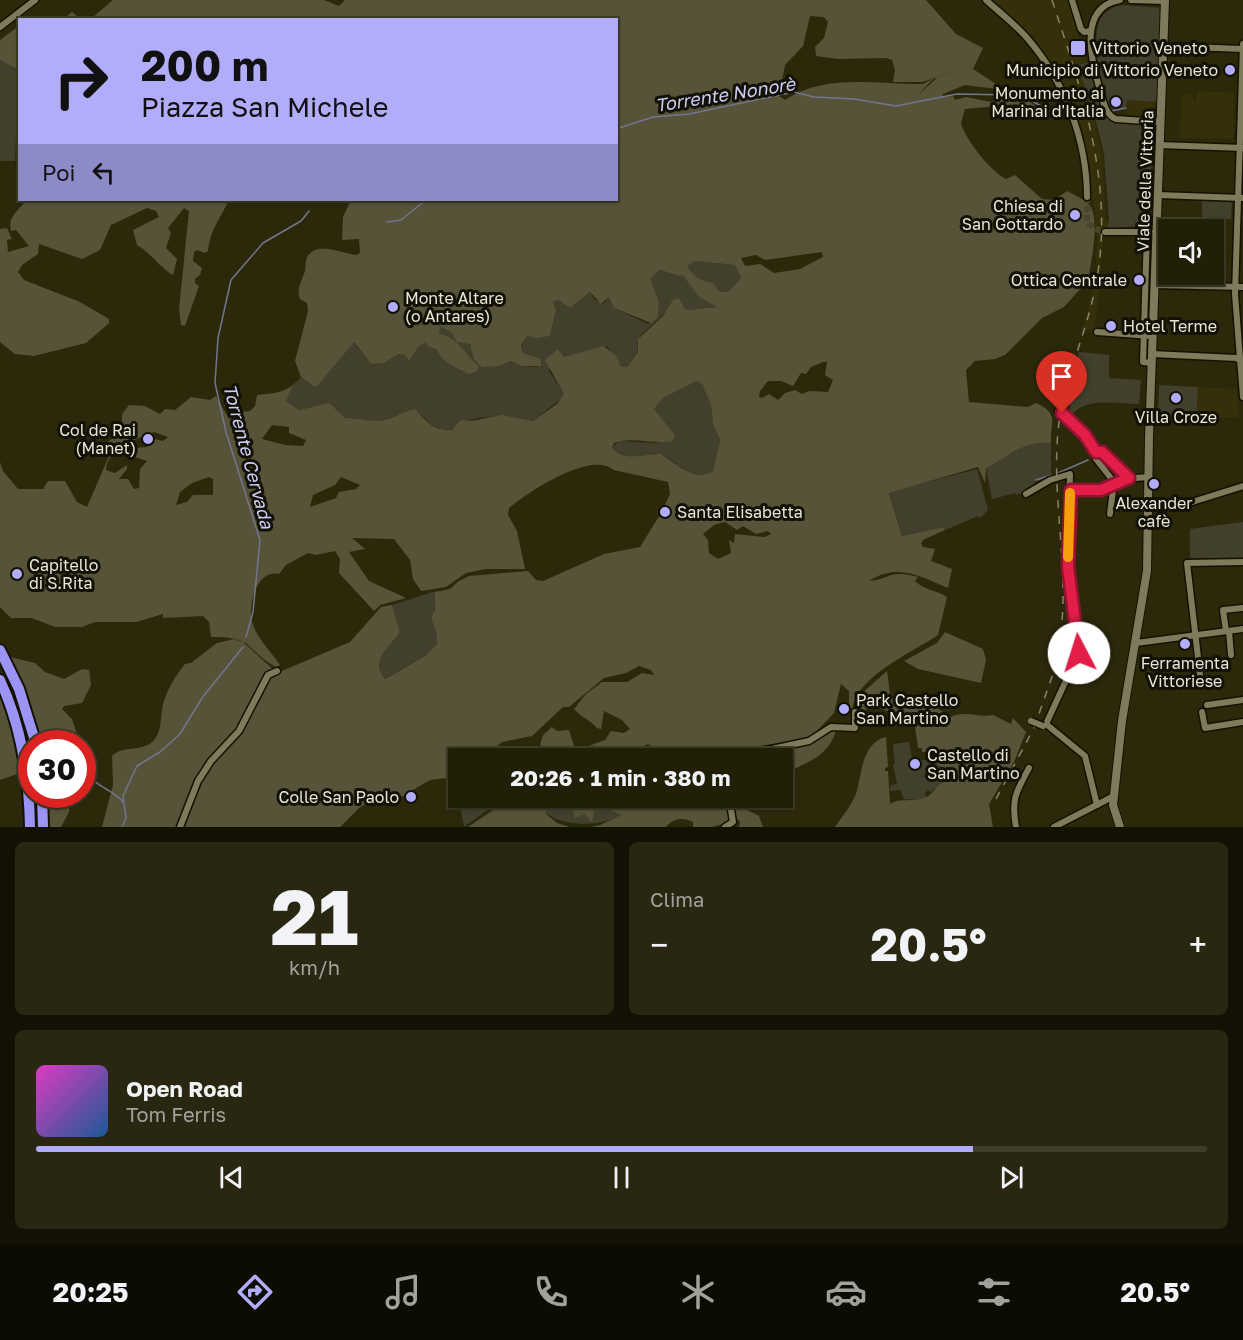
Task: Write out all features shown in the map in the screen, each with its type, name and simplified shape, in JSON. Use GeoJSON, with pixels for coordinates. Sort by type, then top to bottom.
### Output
{"type":"FeatureCollection","features":[{"type":"Feature","properties":{"kind":"highway"},"geometry":{"type":"LineString","coordinates":[[0,650],[19,689],[32,730]]}},
{"type":"Feature","properties":{"kind":"highway"},"geometry":{"type":"LineString","coordinates":[[0,680],[19,731],[23,749],[30,827]]}},
{"type":"Feature","properties":{"kind":"highway"},"geometry":{"type":"LineString","coordinates":[[42,808],[43,827]]}},
{"type":"Feature","properties":{"kind":"street"},"geometry":{"type":"LineString","coordinates":[[0,27],[34,0]]}},
{"type":"Feature","properties":{"kind":"street"},"geometry":{"type":"LineString","coordinates":[[986,0],[1025,35],[1058,84],[1080,144],[1086,174],[1087,197]]}},
{"type":"Feature","properties":{"kind":"street"},"geometry":{"type":"LineString","coordinates":[[1072,0],[1081,28],[1084,32],[1091,31]]}},
{"type":"Feature","properties":{"kind":"street"},"geometry":{"type":"LineString","coordinates":[[1120,0],[1100,10],[1091,31],[1092,64],[1108,113],[1120,120],[1160,122]]}},
{"type":"Feature","properties":{"kind":"street"},"geometry":{"type":"LineString","coordinates":[[1131,0],[1165,1]]}},
{"type":"Feature","properties":{"kind":"street","name":"Viale della Vittoria"},"geometry":{"type":"LineString","coordinates":[[1147,363],[1152,354],[1165,1]]}},
{"type":"Feature","properties":{"kind":"street"},"geometry":{"type":"LineString","coordinates":[[1243,44],[1241,198],[1235,287],[1243,397]]}},
{"type":"Feature","properties":{"kind":"street"},"geometry":{"type":"LineString","coordinates":[[1163,46],[1243,49]]}},
{"type":"Feature","properties":{"kind":"street"},"geometry":{"type":"LineString","coordinates":[[1160,145],[1241,148]]}},
{"type":"Feature","properties":{"kind":"street"},"geometry":{"type":"LineString","coordinates":[[1158,195],[1241,198]]}},
{"type":"Feature","properties":{"kind":"street"},"geometry":{"type":"LineString","coordinates":[[1105,232],[1156,232]]}},
{"type":"Feature","properties":{"kind":"street","name":"Viale della Vittoria"},"geometry":{"type":"LineString","coordinates":[[1120,827],[1114,809],[1114,796],[1125,695],[1146,582],[1147,363],[1143,335],[1147,232]]}},
{"type":"Feature","properties":{"kind":"street"},"geometry":{"type":"LineString","coordinates":[[1154,285],[1243,287]]}},
{"type":"Feature","properties":{"kind":"street"},"geometry":{"type":"LineString","coordinates":[[1097,332],[1152,336]]}},
{"type":"Feature","properties":{"kind":"street"},"geometry":{"type":"LineString","coordinates":[[1152,354],[1241,361]]}},
{"type":"Feature","properties":{"kind":"street"},"geometry":{"type":"LineString","coordinates":[[1058,411],[1081,430],[1096,452],[1096,459],[1114,482],[1110,514]]}},
{"type":"Feature","properties":{"kind":"street"},"geometry":{"type":"LineString","coordinates":[[1096,452],[1102,452],[1129,478]]}},
{"type":"Feature","properties":{"kind":"street"},"geometry":{"type":"LineString","coordinates":[[1026,494],[1068,473],[1072,489],[1068,567],[1080,650],[1046,724],[1085,756],[1097,804]]}},
{"type":"Feature","properties":{"kind":"street"},"geometry":{"type":"LineString","coordinates":[[1072,489],[1101,490],[1114,482],[1148,477]]}},
{"type":"Feature","properties":{"kind":"street"},"geometry":{"type":"LineString","coordinates":[[1147,502],[1189,503],[1243,486]]}},
{"type":"Feature","properties":{"kind":"street"},"geometry":{"type":"LineString","coordinates":[[1201,683],[1186,567],[1188,561],[1243,562]]}},
{"type":"Feature","properties":{"kind":"street"},"geometry":{"type":"LineString","coordinates":[[1231,655],[1223,610],[1243,608]]}},
{"type":"Feature","properties":{"kind":"street"},"geometry":{"type":"LineString","coordinates":[[1136,643],[1243,629]]}},
{"type":"Feature","properties":{"kind":"street"},"geometry":{"type":"LineString","coordinates":[[180,827],[198,781],[211,761],[242,725],[268,675],[277,671]]}},
{"type":"Feature","properties":{"kind":"street"},"geometry":{"type":"LineString","coordinates":[[1207,705],[1243,700]]}},
{"type":"Feature","properties":{"kind":"street"},"geometry":{"type":"LineString","coordinates":[[776,748],[809,741],[831,727],[855,728],[855,712]]}},
{"type":"Feature","properties":{"kind":"street"},"geometry":{"type":"LineString","coordinates":[[1202,712],[1205,728],[1243,722]]}},
{"type":"Feature","properties":{"kind":"street"},"geometry":{"type":"LineString","coordinates":[[1030,721],[1056,732]]}},
{"type":"Feature","properties":{"kind":"street"},"geometry":{"type":"LineString","coordinates":[[1016,827],[1014,796],[1029,768]]}},
{"type":"Feature","properties":{"kind":"street"},"geometry":{"type":"LineString","coordinates":[[1054,827],[1114,796]]}},
{"type":"Feature","properties":{"kind":"street"},"geometry":{"type":"LineString","coordinates":[[725,827],[733,822],[731,808]]}},
{"type":"Feature","properties":{"kind":"shaded area"},"geometry":{"type":"Polygon","coordinates":[[[113,0],[324,0],[339,6],[345,0],[926,0],[956,34],[983,48],[973,69],[1005,90],[965,85],[943,94],[942,97],[953,96],[955,100],[966,97],[991,102],[1012,97],[1025,98],[1048,116],[1048,120],[1024,115],[1017,104],[965,109],[961,123],[963,130],[979,154],[1000,175],[1006,179],[1015,175],[1042,199],[1054,200],[1067,191],[1087,202],[1094,215],[1095,225],[1086,289],[1081,288],[1064,307],[1042,318],[1005,355],[995,359],[975,361],[966,370],[969,402],[1028,407],[1036,403],[1048,411],[1052,419],[1051,443],[1032,444],[1016,450],[986,468],[985,483],[978,467],[889,493],[902,536],[944,527],[945,530],[923,540],[921,544],[923,547],[935,549],[931,561],[952,569],[948,588],[919,576],[900,572],[880,575],[869,581],[896,574],[918,577],[915,581],[923,587],[947,597],[938,635],[887,666],[875,676],[856,697],[852,710],[849,705],[849,691],[841,684],[834,713],[813,735],[804,739],[751,748],[654,748],[648,744],[644,748],[585,748],[605,740],[611,731],[624,733],[630,729],[622,720],[604,711],[601,729],[597,728],[574,709],[586,694],[602,682],[627,682],[642,673],[654,675],[651,670],[639,666],[626,673],[604,678],[569,707],[563,707],[532,736],[502,742],[495,748],[448,748],[448,778],[431,780],[389,803],[377,797],[359,808],[340,827],[102,827],[113,785],[112,756],[121,751],[148,745],[156,738],[164,701],[175,677],[185,664],[191,663],[217,643],[234,639],[243,642],[236,639],[211,637],[209,622],[203,616],[163,618],[163,614],[136,622],[95,622],[82,627],[55,627],[32,618],[11,618],[0,607],[0,462],[3,471],[18,489],[43,489],[48,481],[65,481],[77,502],[87,507],[109,456],[108,442],[122,429],[122,414],[129,405],[145,406],[160,414],[165,409],[175,410],[191,397],[210,400],[216,396],[229,419],[240,412],[250,411],[255,406],[257,395],[276,393],[291,386],[301,377],[295,361],[308,311],[307,303],[300,299],[299,291],[307,257],[317,249],[330,249],[357,255],[360,253],[359,239],[342,240],[343,217],[351,201],[618,201],[618,18],[92,18],[113,0]],[[810,16],[803,46],[785,65],[779,96],[785,100],[815,87],[846,82],[923,84],[932,79],[922,82],[893,82],[895,70],[892,60],[886,58],[838,59],[816,56],[815,47],[824,38],[828,22],[824,17],[810,16]],[[938,77],[933,79],[917,96],[938,77]],[[822,252],[765,260],[756,255],[741,258],[745,266],[760,264],[774,273],[800,269],[823,257],[822,252]],[[694,261],[687,266],[694,275],[712,282],[720,292],[728,292],[741,278],[735,265],[694,261]],[[660,270],[650,278],[659,302],[658,317],[651,323],[614,308],[609,297],[601,304],[590,292],[570,308],[558,300],[553,302],[556,309],[550,336],[535,338],[528,335],[521,344],[523,353],[541,359],[541,366],[521,366],[511,361],[499,366],[482,367],[474,359],[470,344],[457,342],[452,333],[440,326],[439,334],[451,338],[479,366],[477,371],[469,374],[450,364],[426,342],[419,346],[409,361],[405,355],[399,354],[384,363],[371,364],[354,342],[315,387],[301,377],[292,387],[286,401],[299,410],[329,403],[345,418],[373,421],[387,419],[415,409],[431,424],[446,430],[452,430],[461,420],[471,421],[502,415],[533,421],[557,404],[564,394],[545,360],[558,349],[564,357],[604,346],[616,356],[621,367],[627,367],[638,352],[638,339],[663,316],[673,300],[679,298],[684,308],[688,310],[717,307],[698,296],[682,274],[680,276],[660,270]],[[827,362],[811,367],[806,374],[801,373],[793,386],[781,381],[768,381],[760,391],[759,397],[762,398],[769,394],[778,400],[785,393],[795,390],[802,394],[809,391],[828,392],[833,380],[825,375],[827,362]],[[697,381],[663,398],[654,409],[675,435],[673,441],[621,441],[614,443],[612,448],[617,453],[629,456],[661,454],[686,470],[700,475],[713,471],[720,440],[713,425],[711,405],[702,384],[697,381]],[[272,425],[262,439],[285,445],[303,446],[306,440],[289,433],[289,427],[272,425]],[[154,432],[123,446],[111,457],[106,470],[115,473],[127,465],[127,469],[119,479],[128,479],[134,489],[139,488],[140,469],[147,461],[132,456],[131,452],[134,448],[147,447],[155,439],[163,441],[168,437],[154,432]],[[591,465],[560,475],[509,508],[508,515],[517,531],[525,569],[486,569],[466,573],[446,587],[421,591],[413,579],[410,560],[394,539],[352,538],[365,549],[349,552],[369,581],[406,598],[380,605],[374,611],[339,573],[340,559],[335,551],[316,555],[308,553],[286,565],[279,574],[271,574],[264,578],[252,601],[251,618],[255,630],[280,665],[276,667],[266,661],[243,642],[277,673],[350,642],[381,607],[392,605],[400,632],[380,660],[380,672],[385,679],[425,656],[437,644],[437,635],[431,618],[435,609],[435,592],[450,589],[469,576],[528,571],[536,580],[543,581],[604,554],[640,547],[658,518],[667,512],[664,507],[670,494],[668,482],[614,470],[604,465],[591,465]],[[209,477],[192,483],[180,492],[176,505],[187,502],[193,495],[213,495],[213,479],[209,477]],[[341,477],[335,485],[313,495],[310,507],[336,498],[339,492],[356,489],[360,485],[341,477]],[[725,522],[714,525],[703,534],[708,540],[709,553],[718,559],[731,553],[729,540],[734,543],[735,534],[765,537],[771,534],[768,531],[756,534],[743,526],[737,530],[725,522]]]}},
{"type":"Feature","properties":{"kind":"shaded area"},"geometry":{"type":"Polygon","coordinates":[[[991,0],[1068,0],[1080,42],[1085,41],[1088,49],[1083,51],[1090,72],[1089,97],[1103,159],[1105,219],[1109,221],[1103,238],[1095,331],[1083,329],[1096,276],[1097,238],[1093,200],[1089,199],[1075,123],[1032,34],[1028,35],[991,0]]]}},
{"type":"Feature","properties":{"kind":"shaded area"},"geometry":{"type":"Polygon","coordinates":[[[1121,5],[1162,8],[1159,102],[1127,100],[1126,107],[1109,110],[1095,66],[1095,59],[1101,46],[1097,46],[1097,32],[1103,15],[1121,5]]]}},
{"type":"Feature","properties":{"kind":"shaded area"},"geometry":{"type":"Polygon","coordinates":[[[72,12],[80,18],[64,18],[72,12]]]}},
{"type":"Feature","properties":{"kind":"shaded area"},"geometry":{"type":"Polygon","coordinates":[[[18,27],[18,67],[0,60],[0,40],[18,27]]]}},
{"type":"Feature","properties":{"kind":"shaded area"},"geometry":{"type":"Polygon","coordinates":[[[0,60],[18,67],[18,90],[15,161],[0,161],[0,60]]]}},
{"type":"Feature","properties":{"kind":"shaded area"},"geometry":{"type":"Polygon","coordinates":[[[1087,62],[1102,110],[1092,110],[1078,65],[1087,62]]]}},
{"type":"Feature","properties":{"kind":"shaded area"},"geometry":{"type":"Polygon","coordinates":[[[1197,91],[1234,93],[1233,139],[1180,138],[1181,97],[1185,97],[1185,94],[1193,94],[1193,100],[1196,101],[1197,91]]]}},
{"type":"Feature","properties":{"kind":"shaded area"},"geometry":{"type":"Polygon","coordinates":[[[1127,100],[1154,101],[1153,118],[1126,117],[1127,100]]]}},
{"type":"Feature","properties":{"kind":"shaded area"},"geometry":{"type":"Polygon","coordinates":[[[1094,113],[1104,113],[1115,122],[1153,125],[1150,204],[1145,226],[1107,228],[1109,220],[1104,154],[1094,113]]]}},
{"type":"Feature","properties":{"kind":"shaded area"},"geometry":{"type":"Polygon","coordinates":[[[25,201],[228,201],[213,231],[208,251],[194,252],[193,261],[202,268],[200,275],[195,279],[195,283],[199,286],[185,326],[181,325],[179,309],[189,211],[184,208],[168,228],[171,233],[166,248],[177,259],[173,275],[137,245],[133,230],[159,217],[156,211],[147,208],[111,225],[100,250],[82,259],[39,244],[38,254],[22,265],[18,272],[24,280],[80,302],[109,319],[109,323],[86,343],[34,356],[15,354],[0,342],[0,229],[7,228],[12,239],[7,240],[8,252],[29,246],[16,230],[11,231],[12,218],[25,201]]]}},
{"type":"Feature","properties":{"kind":"shaded area"},"geometry":{"type":"Polygon","coordinates":[[[1202,201],[1232,202],[1231,219],[1202,219],[1202,201]]]}},
{"type":"Feature","properties":{"kind":"shaded area"},"geometry":{"type":"Polygon","coordinates":[[[694,261],[736,265],[741,278],[728,292],[720,292],[712,282],[701,279],[688,269],[686,266],[694,261]]]}},
{"type":"Feature","properties":{"kind":"shaded area"},"geometry":{"type":"Polygon","coordinates":[[[660,270],[677,275],[682,273],[695,292],[717,307],[688,310],[684,308],[665,313],[640,336],[637,343],[638,352],[627,367],[621,367],[607,346],[564,357],[558,349],[549,371],[564,394],[533,421],[490,416],[471,420],[451,430],[444,430],[412,410],[386,419],[366,421],[345,418],[326,404],[299,410],[285,401],[292,387],[301,377],[314,386],[319,384],[353,342],[371,364],[384,363],[399,354],[405,355],[410,360],[419,346],[426,342],[454,367],[479,366],[459,346],[439,334],[439,325],[452,333],[460,343],[468,342],[474,351],[473,355],[499,366],[511,361],[521,366],[538,367],[535,357],[523,353],[522,341],[528,335],[550,336],[556,309],[553,302],[558,300],[570,308],[590,292],[594,299],[603,304],[609,297],[614,308],[648,324],[658,317],[659,302],[649,278],[660,270]]]}},
{"type":"Feature","properties":{"kind":"shaded area"},"geometry":{"type":"Polygon","coordinates":[[[1079,352],[1109,355],[1109,378],[1141,380],[1139,404],[1091,404],[1075,411],[1070,418],[1070,385],[1079,352]]]}},
{"type":"Feature","properties":{"kind":"shaded area"},"geometry":{"type":"Polygon","coordinates":[[[697,381],[702,384],[711,405],[713,425],[720,440],[713,471],[700,475],[679,466],[661,454],[629,456],[617,453],[612,448],[619,441],[656,443],[675,435],[654,409],[663,398],[697,381]]]}},
{"type":"Feature","properties":{"kind":"shaded area"},"geometry":{"type":"Polygon","coordinates":[[[1159,385],[1198,387],[1196,419],[1158,420],[1159,385]]]}},
{"type":"Feature","properties":{"kind":"shaded area"},"geometry":{"type":"Polygon","coordinates":[[[1198,387],[1237,389],[1239,417],[1196,420],[1198,387]]]}},
{"type":"Feature","properties":{"kind":"shaded area"},"geometry":{"type":"Polygon","coordinates":[[[1036,441],[1051,443],[1051,477],[1036,480],[1031,490],[992,499],[986,468],[1036,441]]]}},
{"type":"Feature","properties":{"kind":"shaded area"},"geometry":{"type":"Polygon","coordinates":[[[977,469],[988,510],[980,518],[978,516],[945,530],[944,527],[902,536],[889,492],[977,469]]]}},
{"type":"Feature","properties":{"kind":"shaded area"},"geometry":{"type":"Polygon","coordinates":[[[1243,522],[1243,558],[1190,558],[1190,529],[1243,522]]]}},
{"type":"Feature","properties":{"kind":"shaded area"},"geometry":{"type":"Polygon","coordinates":[[[436,591],[434,614],[431,618],[437,635],[437,644],[425,656],[384,679],[380,672],[380,659],[400,632],[392,605],[436,591]]]}},
{"type":"Feature","properties":{"kind":"shaded area"},"geometry":{"type":"Polygon","coordinates":[[[945,632],[983,649],[986,660],[981,683],[918,669],[904,661],[937,643],[945,632]]]}},
{"type":"Feature","properties":{"kind":"shaded area"},"geometry":{"type":"Polygon","coordinates":[[[10,657],[35,663],[45,672],[64,679],[82,669],[89,670],[91,685],[82,703],[64,706],[62,709],[72,719],[76,730],[37,730],[31,706],[10,657]]]}},
{"type":"Feature","properties":{"kind":"shaded area"},"geometry":{"type":"Polygon","coordinates":[[[887,671],[890,694],[927,702],[951,717],[961,714],[993,715],[1011,724],[1013,718],[1026,732],[1014,762],[989,804],[993,827],[835,827],[856,794],[867,753],[878,740],[886,737],[888,767],[885,771],[888,771],[890,804],[926,797],[943,782],[942,768],[935,762],[935,753],[922,752],[922,748],[918,748],[915,727],[909,717],[874,707],[874,703],[868,699],[865,718],[855,712],[860,695],[887,671]]]}},
{"type":"Feature","properties":{"kind":"shaded area"},"geometry":{"type":"Polygon","coordinates":[[[0,688],[18,754],[18,774],[0,780],[0,688]]]}},
{"type":"Feature","properties":{"kind":"shaded area"},"geometry":{"type":"Polygon","coordinates":[[[552,727],[557,731],[569,730],[576,748],[545,748],[540,745],[543,735],[552,727]]]}},
{"type":"Feature","properties":{"kind":"shaded area"},"geometry":{"type":"Polygon","coordinates":[[[830,730],[836,731],[824,751],[793,770],[793,748],[791,748],[812,741],[830,730]]]}},
{"type":"Feature","properties":{"kind":"shaded area"},"geometry":{"type":"Polygon","coordinates":[[[909,742],[912,759],[935,761],[942,768],[943,782],[931,792],[928,790],[926,797],[918,800],[904,799],[900,790],[889,791],[891,785],[897,784],[893,764],[895,764],[893,744],[909,742]]]}},
{"type":"Feature","properties":{"kind":"shaded area"},"geometry":{"type":"Polygon","coordinates":[[[48,808],[69,808],[61,827],[48,827],[48,808]]]}},
{"type":"Feature","properties":{"kind":"shaded area"},"geometry":{"type":"Polygon","coordinates":[[[460,808],[490,808],[464,827],[460,808]]]}},
{"type":"Feature","properties":{"kind":"shaded area"},"geometry":{"type":"Polygon","coordinates":[[[496,808],[547,808],[546,814],[557,823],[570,827],[468,827],[496,808]]]}},
{"type":"Feature","properties":{"kind":"shaded area"},"geometry":{"type":"Polygon","coordinates":[[[547,808],[594,810],[605,808],[621,815],[603,822],[582,824],[562,821],[546,813],[547,808]]]}},
{"type":"Feature","properties":{"kind":"shaded area"},"geometry":{"type":"Polygon","coordinates":[[[572,808],[597,808],[594,810],[592,822],[584,814],[575,818],[572,808]]]}},
{"type":"Feature","properties":{"kind":"shaded area"},"geometry":{"type":"Polygon","coordinates":[[[605,808],[728,808],[730,822],[712,827],[693,827],[693,822],[682,819],[675,820],[666,827],[590,827],[621,815],[605,808]]]}},
{"type":"Feature","properties":{"kind":"shaded area"},"geometry":{"type":"Polygon","coordinates":[[[733,808],[746,808],[759,816],[763,827],[739,827],[740,822],[734,815],[733,808]]]}},
{"type":"Feature","properties":{"kind":"waterway","name":"Torrente Nonorè"},"geometry":{"type":"LineString","coordinates":[[618,128],[653,117],[689,114],[794,92],[814,97],[854,99],[896,106],[957,94],[1012,95],[1024,96],[1049,111]]}},
{"type":"Feature","properties":{"kind":"waterway"},"geometry":{"type":"LineString","coordinates":[[1111,111],[1126,108]]}},
{"type":"Feature","properties":{"kind":"waterway","name":"Torrente Nonorè"},"geometry":{"type":"LineString","coordinates":[[387,222],[401,220],[425,201]]}},
{"type":"Feature","properties":{"kind":"waterway","name":"Torrente Cervada"},"geometry":{"type":"LineString","coordinates":[[246,637],[253,612],[260,540],[226,432],[215,383],[218,338],[231,280],[263,243],[301,221],[309,211]]}},
{"type":"Feature","properties":{"kind":"waterway"},"geometry":{"type":"LineString","coordinates":[[1058,473],[1088,460]]}},
{"type":"Feature","properties":{"kind":"waterway"},"geometry":{"type":"LineString","coordinates":[[1036,480],[1052,475]]}},
{"type":"Feature","properties":{"kind":"waterway","name":"Torrente Cervada"},"geometry":{"type":"LineString","coordinates":[[122,827],[126,818],[123,796],[137,766],[160,752],[180,734],[202,698],[243,647]]}},
{"type":"Feature","properties":{"kind":"waterway"},"geometry":{"type":"LineString","coordinates":[[96,783],[123,802]]}},
{"type":"Feature","properties":{"kind":"tunnel"},"geometry":{"type":"LineString","coordinates":[[1087,197],[1087,222],[1093,228],[1105,232]]}},
{"type":"Feature","properties":{"kind":"railway"},"geometry":{"type":"LineString","coordinates":[[1052,0],[1085,107],[1099,178],[1102,215],[1095,289],[1064,395],[1058,431],[1057,479],[1063,574],[1062,622]]}},
{"type":"Feature","properties":{"kind":"railway"},"geometry":{"type":"LineString","coordinates":[[996,799],[1034,728],[1055,668]]}},
{"type":"Feature","properties":{"kind":"slow traffic"},"geometry":{"type":"LineString","coordinates":[[1068,557],[1070,493]]}},
{"type":"Feature","properties":{"kind":"place","name":"Vittorio Veneto"},"geometry":{"type":"Point","coordinates":[1078,48]}},
{"type":"Feature","properties":{"kind":"place","name":"Municipio di Vittorio Veneto"},"geometry":{"type":"Point","coordinates":[1230,70]}},
{"type":"Feature","properties":{"kind":"place","name":"Monumento ai Marinai d'Italia"},"geometry":{"type":"Point","coordinates":[1116,102]}},
{"type":"Feature","properties":{"kind":"place","name":"Chiesa di San Gottardo"},"geometry":{"type":"Point","coordinates":[1075,215]}},
{"type":"Feature","properties":{"kind":"place","name":"Ottica Centrale"},"geometry":{"type":"Point","coordinates":[1139,280]}},
{"type":"Feature","properties":{"kind":"place","name":"Monte Altare (o Antares)"},"geometry":{"type":"Point","coordinates":[393,307]}},
{"type":"Feature","properties":{"kind":"place","name":"Hotel Terme"},"geometry":{"type":"Point","coordinates":[1111,326]}},
{"type":"Feature","properties":{"kind":"place","name":"Villa Croze"},"geometry":{"type":"Point","coordinates":[1176,398]}},
{"type":"Feature","properties":{"kind":"place","name":"Col de Rai (Manet)"},"geometry":{"type":"Point","coordinates":[148,439]}},
{"type":"Feature","properties":{"kind":"place","name":"Alexander cafè"},"geometry":{"type":"Point","coordinates":[1154,484]}},
{"type":"Feature","properties":{"kind":"place","name":"Santa Elisabetta"},"geometry":{"type":"Point","coordinates":[665,512]}},
{"type":"Feature","properties":{"kind":"place","name":"Capitello di S.Rita"},"geometry":{"type":"Point","coordinates":[17,574]}},
{"type":"Feature","properties":{"kind":"place","name":"Ferramenta Vittoriese"},"geometry":{"type":"Point","coordinates":[1185,644]}},
{"type":"Feature","properties":{"kind":"place","name":"Park Castello San Martino"},"geometry":{"type":"Point","coordinates":[844,709]}},
{"type":"Feature","properties":{"kind":"place","name":"Castello di San Martino"},"geometry":{"type":"Point","coordinates":[915,764]}},
{"type":"Feature","properties":{"kind":"place","name":"Colle San Paolo"},"geometry":{"type":"Point","coordinates":[411,797]}},
{"type":"Feature","properties":{"kind":"route"},"geometry":{"type":"LineString","coordinates":[[1062,413],[1081,430],[1096,452],[1102,452],[1129,478],[1114,482],[1101,490],[1071,490],[1068,567],[1080,645],[1079,653]]}}]}
